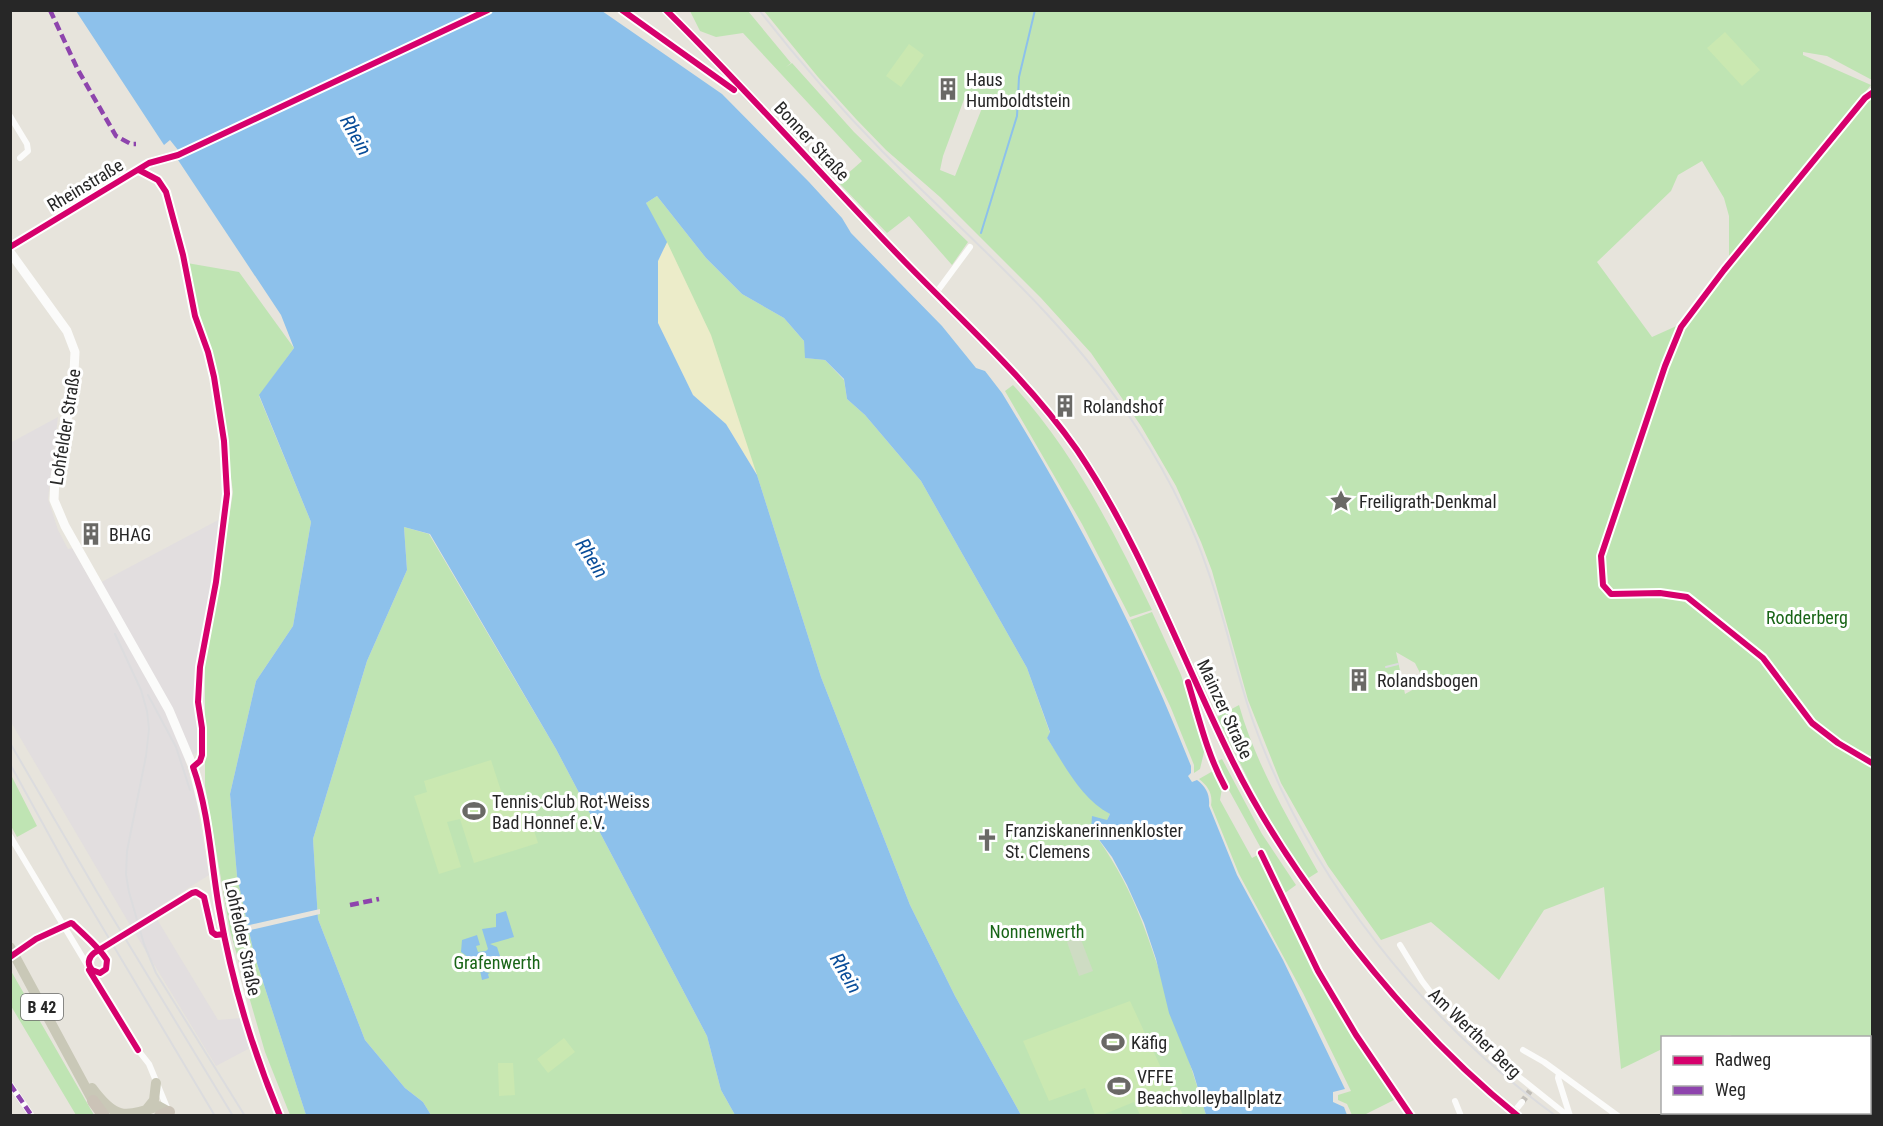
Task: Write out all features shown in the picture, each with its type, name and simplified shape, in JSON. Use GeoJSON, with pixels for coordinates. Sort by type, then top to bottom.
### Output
{"type":"FeatureCollection","features":[{"type":"Feature","properties":{"kind":"highway","name":"B 42"},"geometry":{"type":"LineString","coordinates":[[93,1101],[103,1116]]}},
{"type":"Feature","properties":{"kind":"main road","name":"Bonner Straße"},"geometry":{"type":"LineString","coordinates":[[666,10],[936,293]]}},
{"type":"Feature","properties":{"kind":"main road","name":"Mainzer Straße"},"geometry":{"type":"LineString","coordinates":[[936,293],[1026,385],[1063,431],[1092,474],[1135,552],[1248,792],[1294,867],[1392,996],[1438,1044],[1514,1114]]}},
{"type":"Feature","properties":{"kind":"main road","name":"B 42"},"geometry":{"type":"LineString","coordinates":[[10,947],[93,1101]]}},
{"type":"Feature","properties":{"kind":"main road"},"geometry":{"type":"LineString","coordinates":[[75,1067],[104,1104],[113,1111],[128,1115],[158,1106],[166,1114]]}},
{"type":"Feature","properties":{"kind":"main road"},"geometry":{"type":"LineString","coordinates":[[144,1112],[154,1100],[156,1083]]}},
{"type":"Feature","properties":{"kind":"street"},"geometry":{"type":"LineString","coordinates":[[10,116],[27,144],[28,151],[20,158]]}},
{"type":"Feature","properties":{"kind":"street","name":"Rheinstraße"},"geometry":{"type":"LineString","coordinates":[[10,247],[149,164],[178,155]]}},
{"type":"Feature","properties":{"kind":"street"},"geometry":{"type":"LineString","coordinates":[[936,293],[970,247]]}},
{"type":"Feature","properties":{"kind":"street","name":"Lohfelder Straße"},"geometry":{"type":"LineString","coordinates":[[10,252],[57,317],[74,348],[73,391],[55,477],[54,500],[65,526],[169,710],[193,767],[206,821],[224,934],[241,1004],[256,1055],[280,1116]]}},
{"type":"Feature","properties":{"kind":"street"},"geometry":{"type":"LineString","coordinates":[[10,836],[138,1050],[145,1058],[166,1114]]}},
{"type":"Feature","properties":{"kind":"street","name":"Am Werther Berg"},"geometry":{"type":"LineString","coordinates":[[1400,945],[1422,981],[1436,998],[1531,1090],[1569,1116]]}},
{"type":"Feature","properties":{"kind":"street"},"geometry":{"type":"LineString","coordinates":[[1524,1050],[1550,1066],[1618,1116]]}},
{"type":"Feature","properties":{"kind":"street"},"geometry":{"type":"LineString","coordinates":[[1559,1073],[1558,1078],[1569,1116]]}},
{"type":"Feature","properties":{"kind":"street"},"geometry":{"type":"LineString","coordinates":[[10,1084],[32,1116]]}},
{"type":"Feature","properties":{"kind":"street"},"geometry":{"type":"LineString","coordinates":[[1455,1101],[1461,1116]]}},
{"type":"Feature","properties":{"kind":"street"},"geometry":{"type":"LineString","coordinates":[[1514,1114],[1522,1102]]}},
{"type":"Feature","properties":{"kind":"shaded area"},"geometry":{"type":"Polygon","coordinates":[[[58,417],[48,499],[58,530],[68,549],[72,548],[94,586],[222,518],[211,599],[196,661],[200,750],[185,760],[196,799],[209,875],[152,911],[218,1020],[241,1018],[250,1048],[216,1066],[11,722],[10,443],[58,417]]]}},
{"type":"Feature","properties":{"kind":"shaded area"},"geometry":{"type":"Polygon","coordinates":[[[1080,937],[1093,971],[1079,976],[1067,942],[1080,937]]]}},
{"type":"Feature","properties":{"kind":"green space"},"geometry":{"type":"Polygon","coordinates":[[[690,11],[748,11],[791,63],[786,67],[792,63],[854,132],[968,242],[952,265],[909,216],[887,233],[838,182],[862,161],[743,33],[716,37],[700,31],[690,11]]]}},
{"type":"Feature","properties":{"kind":"green space","name":"Rodderberg"},"geometry":{"type":"Polygon","coordinates":[[[764,11],[1872,11],[1872,80],[1827,56],[1803,52],[1803,55],[1871,85],[1729,259],[1729,216],[1724,198],[1702,161],[1678,175],[1671,191],[1597,262],[1652,337],[1681,324],[1778,210],[1865,102],[1872,97],[1872,1085],[1871,1036],[1661,1036],[1661,1049],[1621,1069],[1604,887],[1544,910],[1499,980],[1431,922],[1381,940],[1328,866],[1281,783],[1248,700],[1212,571],[1201,542],[1176,486],[1141,426],[1091,353],[1041,298],[940,197],[886,150],[856,119],[764,11]],[[966,94],[940,170],[955,176],[984,103],[966,94]],[[1396,652],[1405,694],[1425,683],[1415,663],[1396,652]]]}},
{"type":"Feature","properties":{"kind":"green space"},"geometry":{"type":"Polygon","coordinates":[[[1725,32],[1760,70],[1742,86],[1707,48],[1725,32]]]}},
{"type":"Feature","properties":{"kind":"green space"},"geometry":{"type":"Polygon","coordinates":[[[909,44],[924,55],[901,87],[886,76],[909,44]]]}},
{"type":"Feature","properties":{"kind":"green space","name":"Nonnenwerth"},"geometry":{"type":"Polygon","coordinates":[[[657,196],[706,258],[742,294],[784,318],[804,341],[806,358],[825,360],[844,380],[847,399],[865,415],[921,481],[1027,668],[1050,733],[1047,738],[1078,785],[1110,814],[1107,820],[1091,829],[1128,889],[1145,928],[1206,1115],[1021,1115],[955,996],[910,905],[821,677],[757,475],[646,203],[657,196]]]}},
{"type":"Feature","properties":{"kind":"green space"},"geometry":{"type":"Polygon","coordinates":[[[187,263],[239,272],[294,348],[259,396],[311,522],[293,626],[256,681],[230,794],[237,876],[254,954],[306,1115],[290,1115],[265,1052],[230,931],[205,786],[205,663],[233,492],[213,359],[199,321],[187,263]]]}},
{"type":"Feature","properties":{"kind":"green space"},"geometry":{"type":"Polygon","coordinates":[[[1013,385],[1035,410],[1073,464],[1107,521],[1152,610],[1130,617],[1082,524],[1005,391],[1013,385]]]}},
{"type":"Feature","properties":{"kind":"green space","name":"Grafenwerth"},"geometry":{"type":"Polygon","coordinates":[[[404,527],[429,534],[556,749],[707,1036],[721,1090],[735,1115],[431,1115],[423,1102],[405,1088],[365,1040],[318,919],[313,839],[367,661],[407,570],[404,527]]]}},
{"type":"Feature","properties":{"kind":"green space"},"geometry":{"type":"Polygon","coordinates":[[[1152,612],[1181,675],[1205,748],[1200,769],[1194,773],[1194,765],[1171,708],[1130,620],[1152,612]]]}},
{"type":"Feature","properties":{"kind":"green space"},"geometry":{"type":"Polygon","coordinates":[[[1239,705],[1254,749],[1284,811],[1318,872],[1307,879],[1273,829],[1217,717],[1239,705]]]}},
{"type":"Feature","properties":{"kind":"green space"},"geometry":{"type":"Polygon","coordinates":[[[1222,759],[1262,834],[1296,885],[1281,896],[1318,974],[1394,1100],[1367,1115],[1352,1115],[1347,1104],[1338,1100],[1338,1095],[1351,1091],[1303,993],[1239,874],[1211,805],[1209,790],[1199,779],[1213,771],[1222,788],[1220,800],[1252,858],[1263,852],[1214,763],[1222,759]]]}},
{"type":"Feature","properties":{"kind":"green space","name":"Tennis-Club Rot-Weiss Bad Honnef e.V."},"geometry":{"type":"Polygon","coordinates":[[[491,760],[505,803],[524,798],[538,843],[474,863],[460,819],[447,822],[461,867],[439,874],[414,796],[427,792],[424,781],[491,760]]]}},
{"type":"Feature","properties":{"kind":"green space"},"geometry":{"type":"Polygon","coordinates":[[[11,775],[37,826],[17,837],[11,826],[11,775]]]}},
{"type":"Feature","properties":{"kind":"green space"},"geometry":{"type":"Polygon","coordinates":[[[11,971],[94,1115],[76,1115],[11,1006],[11,971]]]}},
{"type":"Feature","properties":{"kind":"green space"},"geometry":{"type":"Polygon","coordinates":[[[1130,1001],[1183,1115],[1140,1115],[1134,1102],[1102,1115],[1095,1115],[1085,1088],[1049,1101],[1023,1041],[1130,1001]]]}},
{"type":"Feature","properties":{"kind":"green space"},"geometry":{"type":"Polygon","coordinates":[[[564,1038],[575,1052],[548,1073],[537,1059],[564,1038]]]}},
{"type":"Feature","properties":{"kind":"green space"},"geometry":{"type":"Polygon","coordinates":[[[498,1063],[513,1063],[515,1095],[499,1096],[498,1063]]]}},
{"type":"Feature","properties":{"kind":"sand"},"geometry":{"type":"Polygon","coordinates":[[[667,242],[711,335],[757,475],[726,424],[693,395],[658,323],[658,261],[667,242]]]}},
{"type":"Feature","properties":{"kind":"water","name":"Rhein"},"geometry":{"type":"Polygon","coordinates":[[[76,11],[602,11],[722,94],[809,182],[842,218],[851,233],[942,326],[976,368],[985,371],[1002,393],[1055,483],[1128,622],[1191,766],[1191,773],[1188,776],[1192,782],[1197,780],[1207,791],[1209,806],[1237,875],[1283,960],[1345,1089],[1333,1092],[1333,1102],[1344,1107],[1347,1115],[1206,1115],[1193,1072],[1169,1013],[1156,959],[1144,923],[1112,857],[1091,829],[1092,816],[1107,820],[1110,814],[1082,790],[1047,738],[1050,732],[1027,668],[921,481],[865,415],[847,399],[844,379],[825,360],[805,358],[804,341],[784,318],[742,294],[706,258],[657,196],[646,203],[667,242],[658,261],[658,323],[693,395],[726,424],[757,475],[821,677],[910,905],[955,996],[1021,1115],[735,1115],[721,1090],[707,1036],[556,749],[430,534],[404,527],[407,570],[367,661],[313,839],[318,919],[365,1040],[405,1088],[423,1102],[431,1115],[306,1115],[254,954],[237,876],[230,794],[256,681],[293,626],[311,522],[259,395],[294,348],[281,315],[178,160],[178,150],[170,140],[164,145],[76,11]]]}},
{"type":"Feature","properties":{"kind":"water"},"geometry":{"type":"Polygon","coordinates":[[[506,911],[514,937],[490,944],[497,947],[501,959],[484,967],[485,972],[490,973],[489,978],[482,980],[478,961],[475,962],[461,952],[462,940],[477,935],[480,945],[476,946],[478,952],[486,951],[488,949],[482,929],[496,927],[496,914],[506,911]]]}},
{"type":"Feature","properties":{"kind":"pier"},"geometry":{"type":"Polygon","coordinates":[[[320,909],[320,914],[246,931],[245,926],[320,909]]]}},
{"type":"Feature","properties":{"kind":"waterway"},"geometry":{"type":"LineString","coordinates":[[981,233],[1017,116],[1019,77],[1035,10]]}},
{"type":"Feature","properties":{"kind":"ferry route"},"geometry":{"type":"LineString","coordinates":[[181,153],[488,10]]}},
{"type":"Feature","properties":{"kind":"tunnel"},"geometry":{"type":"LineString","coordinates":[[1522,1102],[1530,1091]]}},
{"type":"Feature","properties":{"kind":"railway"},"geometry":{"type":"LineString","coordinates":[[759,10],[851,118],[1049,316],[1109,388],[1158,462],[1194,534],[1214,590],[1254,724],[1278,781],[1306,837],[1339,891],[1376,942],[1417,991],[1507,1078],[1556,1116]]}},
{"type":"Feature","properties":{"kind":"railway"},"geometry":{"type":"LineString","coordinates":[[115,634],[141,690],[149,729],[146,756],[127,851],[126,874],[129,892],[144,944],[156,973],[245,1116]]}},
{"type":"Feature","properties":{"kind":"railway"},"geometry":{"type":"LineString","coordinates":[[1386,667],[1398,664]]}},
{"type":"Feature","properties":{"kind":"railway"},"geometry":{"type":"LineString","coordinates":[[148,695],[176,747],[190,790]]}},
{"type":"Feature","properties":{"kind":"railway"},"geometry":{"type":"LineString","coordinates":[[10,743],[233,1116]]}},
{"type":"Feature","properties":{"kind":"railway"},"geometry":{"type":"LineString","coordinates":[[10,764],[70,873],[215,1116]]}},
{"type":"Feature","properties":{"kind":"marked path"},"geometry":{"type":"LineString","coordinates":[[50,10],[78,70],[116,136],[131,144],[136,144]]}},
{"type":"Feature","properties":{"kind":"marked path"},"geometry":{"type":"LineString","coordinates":[[350,905],[379,899]]}},
{"type":"Feature","properties":{"kind":"marked path"},"geometry":{"type":"LineString","coordinates":[[10,1084],[32,1116]]}},
{"type":"Feature","properties":{"kind":"cycle path"},"geometry":{"type":"LineString","coordinates":[[10,247],[149,163],[178,155],[488,10]]}},
{"type":"Feature","properties":{"kind":"cycle path"},"geometry":{"type":"LineString","coordinates":[[622,10],[734,90]]}},
{"type":"Feature","properties":{"kind":"cycle path"},"geometry":{"type":"LineString","coordinates":[[666,10],[905,262],[1017,376],[1058,424],[1077,450],[1121,524],[1160,602],[1232,760],[1266,823],[1292,863],[1354,948],[1397,999],[1467,1072],[1518,1116]]}},
{"type":"Feature","properties":{"kind":"cycle path"},"geometry":{"type":"LineString","coordinates":[[1872,93],[1865,98],[1724,270],[1681,327],[1665,366],[1601,556],[1603,585],[1611,594],[1660,593],[1687,597],[1763,658],[1812,723],[1838,743],[1872,763]]}},
{"type":"Feature","properties":{"kind":"cycle path"},"geometry":{"type":"LineString","coordinates":[[139,170],[158,180],[166,192],[183,255],[195,316],[214,377],[224,441],[227,494],[216,582],[200,667],[198,702],[202,728],[202,755],[200,761],[193,767],[203,802],[219,908],[236,987],[260,1065],[280,1116]]}},
{"type":"Feature","properties":{"kind":"cycle path"},"geometry":{"type":"LineString","coordinates":[[1188,682],[1208,749],[1225,787]]}},
{"type":"Feature","properties":{"kind":"cycle path"},"geometry":{"type":"LineString","coordinates":[[1261,853],[1318,971],[1356,1035],[1411,1116]]}},
{"type":"Feature","properties":{"kind":"cycle path"},"geometry":{"type":"LineString","coordinates":[[10,957],[36,939],[71,923],[95,945],[99,950],[107,960],[106,969],[100,973],[89,966],[89,959],[94,953],[192,893],[196,892],[204,897],[212,932],[216,935],[224,934]]}},
{"type":"Feature","properties":{"kind":"cycle path"},"geometry":{"type":"LineString","coordinates":[[89,970],[138,1050]]}},
{"type":"Feature","properties":{"kind":"place","name":"Haus Humboldtstein"},"geometry":{"type":"Point","coordinates":[948,89]}},
{"type":"Feature","properties":{"kind":"place","name":"Rolandshof"},"geometry":{"type":"Point","coordinates":[1065,406]}},
{"type":"Feature","properties":{"kind":"place","name":"Freiligrath-Denkmal"},"geometry":{"type":"Point","coordinates":[1341,501]}},
{"type":"Feature","properties":{"kind":"place","name":"BHAG"},"geometry":{"type":"Point","coordinates":[91,534]}},
{"type":"Feature","properties":{"kind":"place","name":"Rolandsbogen"},"geometry":{"type":"Point","coordinates":[1359,680]}},
{"type":"Feature","properties":{"kind":"place","name":"Tennis-Club Rot-Weiss Bad Honnef e.V."},"geometry":{"type":"Point","coordinates":[474,811]}},
{"type":"Feature","properties":{"kind":"place","name":"Franziskanerinnenkloster St. Clemens"},"geometry":{"type":"Point","coordinates":[987,840]}},
{"type":"Feature","properties":{"kind":"place","name":"Käfig"},"geometry":{"type":"Point","coordinates":[1113,1042]}},
{"type":"Feature","properties":{"kind":"place","name":"VFFE Beachvolleyballplatz"},"geometry":{"type":"Point","coordinates":[1119,1086]}}]}
